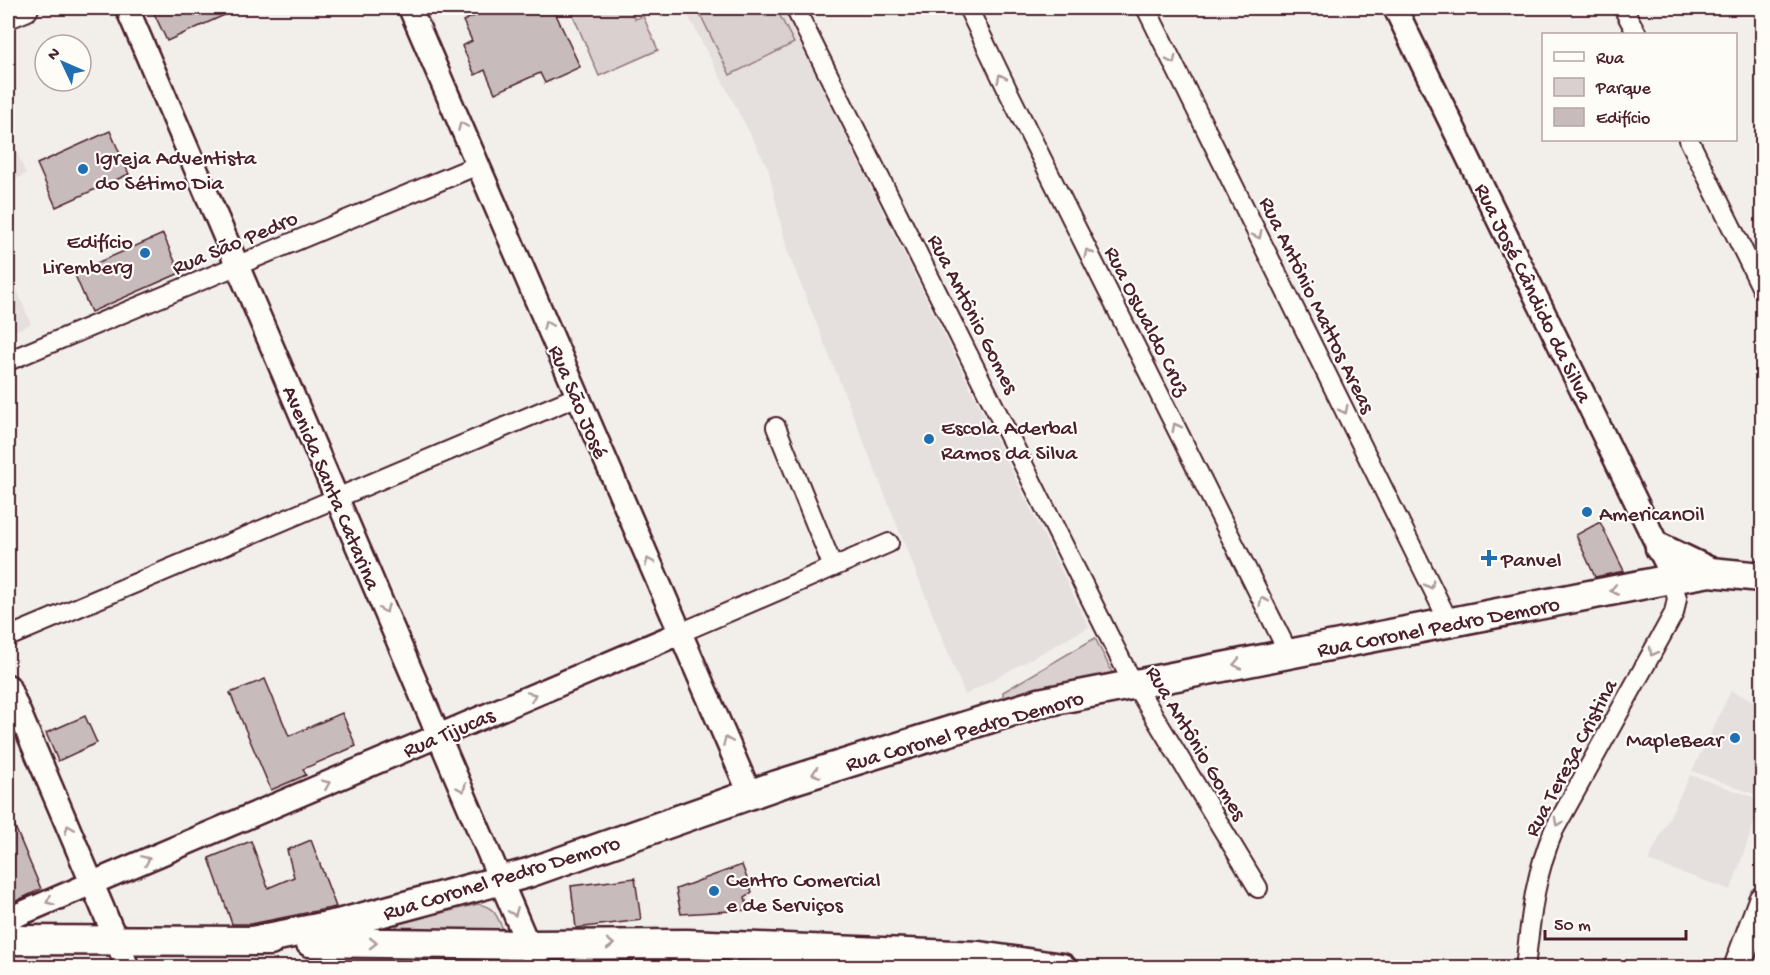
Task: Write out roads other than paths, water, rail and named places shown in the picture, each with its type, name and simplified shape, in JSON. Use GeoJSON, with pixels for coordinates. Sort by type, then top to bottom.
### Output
{"type":"FeatureCollection","features":[{"type":"Feature","properties":{"kind":"main road"},"geometry":{"type":"LineString","coordinates":[[8,15],[25,8]]}},
{"type":"Feature","properties":{"kind":"main road"},"geometry":{"type":"LineString","coordinates":[[1660,548],[1710,572]]}},
{"type":"Feature","properties":{"kind":"main road","name":"Rua Coronel Pedro Demoro"},"geometry":{"type":"LineString","coordinates":[[252,941],[338,924],[501,880],[750,794],[1039,703],[1710,572],[1762,577]]}},
{"type":"Feature","properties":{"kind":"main road"},"geometry":{"type":"LineString","coordinates":[[1737,968],[1762,900]]}},
{"type":"Feature","properties":{"kind":"main road"},"geometry":{"type":"LineString","coordinates":[[8,940],[252,941],[533,956],[687,944],[958,955],[1007,959],[1062,968]]}},
{"type":"Feature","properties":{"kind":"street","name":"Avenida Santa Catarina"},"geometry":{"type":"LineString","coordinates":[[127,8],[533,956]]}},
{"type":"Feature","properties":{"kind":"street","name":"Rua São José"},"geometry":{"type":"LineString","coordinates":[[410,8],[750,794]]}},
{"type":"Feature","properties":{"kind":"street","name":"Rua Antônio Gomes"},"geometry":{"type":"LineString","coordinates":[[795,8],[1134,684],[1258,888]]}},
{"type":"Feature","properties":{"kind":"street","name":"Rua Oswaldo Cruz"},"geometry":{"type":"LineString","coordinates":[[968,8],[1289,654]]}},
{"type":"Feature","properties":{"kind":"street","name":"Rua Antônio Mattos Areas"},"geometry":{"type":"LineString","coordinates":[[1146,8],[1449,622]]}},
{"type":"Feature","properties":{"kind":"street","name":"Rua José Cândido da Silva"},"geometry":{"type":"LineString","coordinates":[[1395,8],[1660,548],[1671,579]]}},
{"type":"Feature","properties":{"kind":"street"},"geometry":{"type":"LineString","coordinates":[[1623,8],[1636,33]]}},
{"type":"Feature","properties":{"kind":"street"},"geometry":{"type":"LineString","coordinates":[[1689,141],[1762,289]]}},
{"type":"Feature","properties":{"kind":"street","name":"Rua São Pedro"},"geometry":{"type":"LineString","coordinates":[[8,361],[478,165]]}},
{"type":"Feature","properties":{"kind":"street"},"geometry":{"type":"LineString","coordinates":[[8,637],[578,396]]}},
{"type":"Feature","properties":{"kind":"street"},"geometry":{"type":"LineString","coordinates":[[776,428],[833,567]]}},
{"type":"Feature","properties":{"kind":"street","name":"Rua Tijucas"},"geometry":{"type":"LineString","coordinates":[[8,919],[889,543]]}},
{"type":"Feature","properties":{"kind":"street","name":"Rua Tereza Cristina"},"geometry":{"type":"LineString","coordinates":[[1525,968],[1536,882],[1543,856],[1554,830],[1674,613],[1677,598],[1671,579]]}},
{"type":"Feature","properties":{"kind":"street"},"geometry":{"type":"LineString","coordinates":[[8,686],[128,968]]}},
{"type":"Feature","properties":{"kind":"place","name":"Igreja Adventista do Sétimo Dia"},"geometry":{"type":"Point","coordinates":[83,169]}},
{"type":"Feature","properties":{"kind":"place","name":"Edifício Liremberg"},"geometry":{"type":"Point","coordinates":[145,253]}},
{"type":"Feature","properties":{"kind":"place","name":"Escola Aderbal Ramos da Silva"},"geometry":{"type":"Point","coordinates":[929,439]}},
{"type":"Feature","properties":{"kind":"place","name":"AmericanOil"},"geometry":{"type":"Point","coordinates":[1587,512]}},
{"type":"Feature","properties":{"kind":"place","name":"Panvel"},"geometry":{"type":"Point","coordinates":[1489,558]}},
{"type":"Feature","properties":{"kind":"place","name":"MapleBear"},"geometry":{"type":"Point","coordinates":[1735,738]}},
{"type":"Feature","properties":{"kind":"place","name":"Centro Comercial e de Serviços"},"geometry":{"type":"Point","coordinates":[714,891]}}]}
